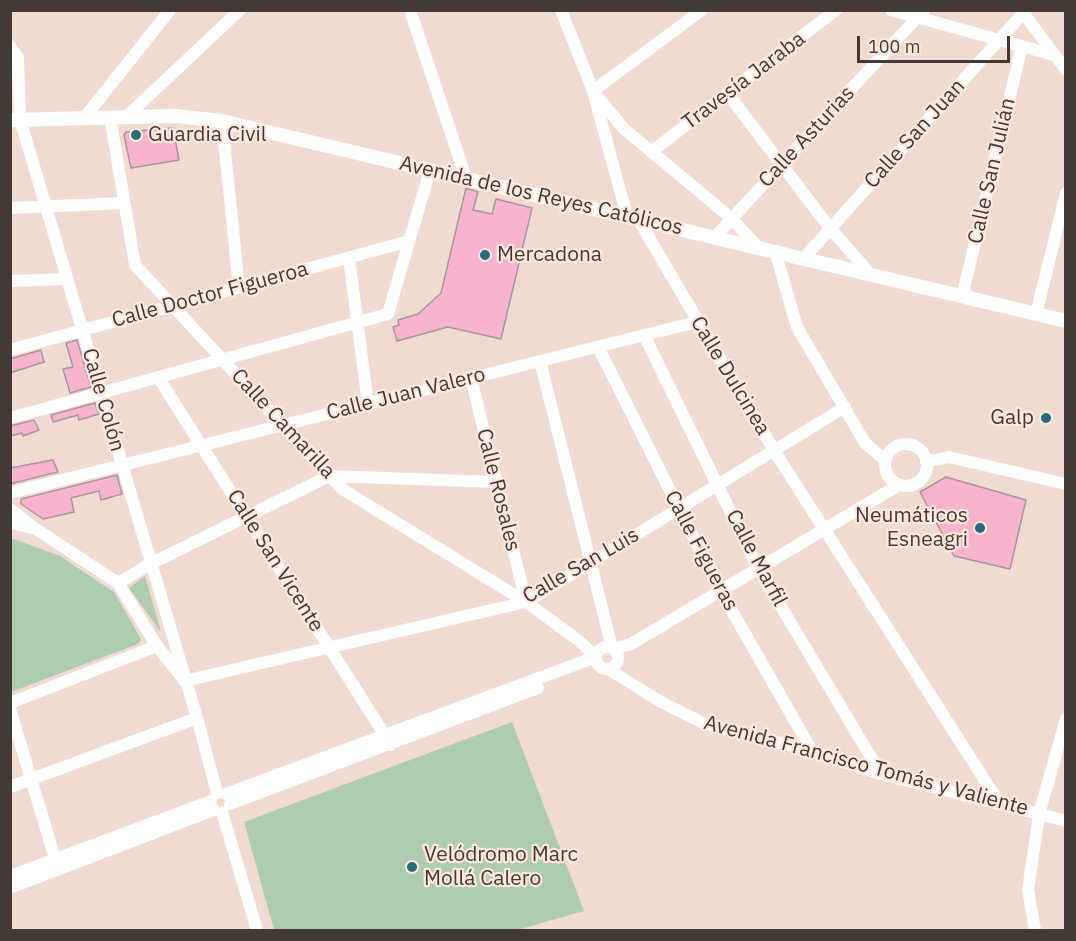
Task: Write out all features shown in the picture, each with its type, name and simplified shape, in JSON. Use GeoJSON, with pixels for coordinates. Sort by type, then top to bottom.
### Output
{"type":"FeatureCollection","features":[{"type":"Feature","properties":{"kind":"street"},"geometry":{"type":"LineString","coordinates":[[85,117],[170,10]]}},
{"type":"Feature","properties":{"kind":"street"},"geometry":{"type":"LineString","coordinates":[[126,117],[240,10]]}},
{"type":"Feature","properties":{"kind":"street"},"geometry":{"type":"LineString","coordinates":[[410,10],[466,178]]}},
{"type":"Feature","properties":{"kind":"street"},"geometry":{"type":"LineString","coordinates":[[561,10],[593,92],[622,128],[731,218],[759,248]]}},
{"type":"Feature","properties":{"kind":"street"},"geometry":{"type":"LineString","coordinates":[[593,92],[702,10]]}},
{"type":"Feature","properties":{"kind":"street","name":"Travesía Jaraba"},"geometry":{"type":"LineString","coordinates":[[651,152],[836,10]]}},
{"type":"Feature","properties":{"kind":"street"},"geometry":{"type":"LineString","coordinates":[[891,10],[921,15],[1054,55]]}},
{"type":"Feature","properties":{"kind":"street"},"geometry":{"type":"LineString","coordinates":[[1024,12],[1065,70]]}},
{"type":"Feature","properties":{"kind":"street","name":"Calle San Juan"},"geometry":{"type":"LineString","coordinates":[[804,258],[1024,12]]}},
{"type":"Feature","properties":{"kind":"street","name":"Calle Asturias"},"geometry":{"type":"LineString","coordinates":[[715,237],[921,15]]}},
{"type":"Feature","properties":{"kind":"street","name":"Calle Colón"},"geometry":{"type":"LineString","coordinates":[[10,46],[18,58],[16,120],[47,207],[257,930]]}},
{"type":"Feature","properties":{"kind":"street","name":"Calle San Julián"},"geometry":{"type":"LineString","coordinates":[[962,297],[1022,46]]}},
{"type":"Feature","properties":{"kind":"street","name":"Calle Dulcinea"},"geometry":{"type":"LineString","coordinates":[[593,92],[633,218],[776,452],[1000,804]]}},
{"type":"Feature","properties":{"kind":"street"},"geometry":{"type":"LineString","coordinates":[[728,94],[830,227],[871,274]]}},
{"type":"Feature","properties":{"kind":"street","name":"Avenida de los Reyes Católicos"},"geometry":{"type":"LineString","coordinates":[[16,120],[175,116],[222,121],[1065,321]]}},
{"type":"Feature","properties":{"kind":"street","name":"Calle Camarilla"},"geometry":{"type":"LineString","coordinates":[[110,117],[135,265],[342,489],[526,602],[578,640],[609,654]]}},
{"type":"Feature","properties":{"kind":"street"},"geometry":{"type":"LineString","coordinates":[[222,121],[239,288]]}},
{"type":"Feature","properties":{"kind":"street"},"geometry":{"type":"LineString","coordinates":[[10,418],[388,314],[430,170]]}},
{"type":"Feature","properties":{"kind":"street"},"geometry":{"type":"LineString","coordinates":[[1036,314],[1065,193]]}},
{"type":"Feature","properties":{"kind":"street"},"geometry":{"type":"LineString","coordinates":[[10,208],[124,203]]}},
{"type":"Feature","properties":{"kind":"street","name":"Calle Doctor Figueroa"},"geometry":{"type":"LineString","coordinates":[[10,350],[409,241]]}},
{"type":"Feature","properties":{"kind":"street"},"geometry":{"type":"LineString","coordinates":[[775,251],[797,327],[865,443],[880,456],[886,457]]}},
{"type":"Feature","properties":{"kind":"street"},"geometry":{"type":"LineString","coordinates":[[349,258],[368,404]]}},
{"type":"Feature","properties":{"kind":"street"},"geometry":{"type":"LineString","coordinates":[[10,281],[68,279]]}},
{"type":"Feature","properties":{"kind":"street","name":"Calle Juan Valero"},"geometry":{"type":"LineString","coordinates":[[10,493],[697,322]]}},
{"type":"Feature","properties":{"kind":"street","name":"Calle Marfil"},"geometry":{"type":"LineString","coordinates":[[644,335],[758,568],[881,774]]}},
{"type":"Feature","properties":{"kind":"street","name":"Calle Figueras"},"geometry":{"type":"LineString","coordinates":[[598,347],[720,590],[812,751]]}},
{"type":"Feature","properties":{"kind":"street"},"geometry":{"type":"LineString","coordinates":[[540,361],[591,561],[609,654]]}},
{"type":"Feature","properties":{"kind":"street","name":"Calle San Vicente"},"geometry":{"type":"LineString","coordinates":[[158,377],[388,740]]}},
{"type":"Feature","properties":{"kind":"street","name":"Calle Rosales"},"geometry":{"type":"LineString","coordinates":[[471,378],[526,602]]}},
{"type":"Feature","properties":{"kind":"street","name":"Calle San Luis"},"geometry":{"type":"LineString","coordinates":[[184,681],[526,602],[716,484],[776,452],[845,407]]}},
{"type":"Feature","properties":{"kind":"street"},"geometry":{"type":"LineString","coordinates":[[10,888],[57,864],[388,740],[631,644],[899,485],[913,485],[919,482],[926,470],[926,462],[920,450],[908,444],[895,447],[886,457],[885,471],[888,477],[899,485]]}},
{"type":"Feature","properties":{"kind":"street"},"geometry":{"type":"LineString","coordinates":[[926,462],[949,457],[1065,484]]}},
{"type":"Feature","properties":{"kind":"street"},"geometry":{"type":"LineString","coordinates":[[10,509],[36,530],[118,583],[150,564],[330,476],[497,482]]}},
{"type":"Feature","properties":{"kind":"street"},"geometry":{"type":"LineString","coordinates":[[10,523],[36,530]]}},
{"type":"Feature","properties":{"kind":"street","name":"Calle Colón"},"geometry":{"type":"LineString","coordinates":[[118,583],[157,646],[184,681]]}},
{"type":"Feature","properties":{"kind":"street"},"geometry":{"type":"LineString","coordinates":[[10,703],[157,646]]}},
{"type":"Feature","properties":{"kind":"street","name":"Avenida Francisco Tomás y Valiente"},"geometry":{"type":"LineString","coordinates":[[609,654],[631,680],[661,702],[705,723],[812,751],[881,774],[1065,821]]}},
{"type":"Feature","properties":{"kind":"street"},"geometry":{"type":"LineString","coordinates":[[10,709],[57,864]]}},
{"type":"Feature","properties":{"kind":"street"},"geometry":{"type":"LineString","coordinates":[[10,787],[197,718]]}},
{"type":"Feature","properties":{"kind":"street"},"geometry":{"type":"LineString","coordinates":[[1035,930],[1028,890],[1040,814],[1065,719]]}},
{"type":"Feature","properties":{"kind":"street"},"geometry":{"type":"LineString","coordinates":[[10,876],[57,864]]}},
{"type":"Feature","properties":{"kind":"green space"},"geometry":{"type":"Polygon","coordinates":[[[11,538],[60,556],[114,592],[141,639],[138,644],[11,692],[11,538]]]}},
{"type":"Feature","properties":{"kind":"green space"},"geometry":{"type":"Polygon","coordinates":[[[145,576],[161,632],[129,588],[145,576]]]}},
{"type":"Feature","properties":{"kind":"green space","name":"Velódromo Marc Mollá Calero"},"geometry":{"type":"Polygon","coordinates":[[[512,722],[584,911],[517,930],[274,930],[244,822],[512,722]]]}},
{"type":"Feature","properties":{"kind":"building"},"geometry":{"type":"Polygon","coordinates":[[[173,128],[179,160],[131,168],[124,135],[126,132],[173,128]]]}},
{"type":"Feature","properties":{"kind":"building","name":"Mercadona"},"geometry":{"type":"Polygon","coordinates":[[[466,188],[478,192],[473,210],[492,214],[496,199],[532,208],[501,339],[448,327],[397,341],[393,327],[399,325],[398,320],[418,314],[441,293],[466,188]]]}},
{"type":"Feature","properties":{"kind":"building"},"geometry":{"type":"Polygon","coordinates":[[[77,340],[91,387],[70,393],[63,369],[73,367],[66,343],[77,340]]]}},
{"type":"Feature","properties":{"kind":"building"},"geometry":{"type":"Polygon","coordinates":[[[41,350],[44,362],[10,373],[10,359],[41,350]]]}},
{"type":"Feature","properties":{"kind":"building"},"geometry":{"type":"Polygon","coordinates":[[[95,403],[99,414],[79,420],[78,415],[53,422],[51,415],[95,403]]]}},
{"type":"Feature","properties":{"kind":"building"},"geometry":{"type":"Polygon","coordinates":[[[34,420],[39,430],[23,436],[22,433],[10,436],[10,426],[34,420]]]}},
{"type":"Feature","properties":{"kind":"building"},"geometry":{"type":"Polygon","coordinates":[[[53,460],[58,472],[10,484],[10,468],[53,460]]]}},
{"type":"Feature","properties":{"kind":"building"},"geometry":{"type":"Polygon","coordinates":[[[117,475],[122,494],[101,500],[99,491],[71,498],[74,512],[43,519],[21,504],[21,499],[117,475]]]}},
{"type":"Feature","properties":{"kind":"building","name":"Neumáticos Esneagri"},"geometry":{"type":"Polygon","coordinates":[[[946,477],[1026,500],[1010,569],[954,556],[920,492],[946,477]]]}},
{"type":"Feature","properties":{"kind":"place","name":"Guardia Civil"},"geometry":{"type":"Point","coordinates":[136,135]}},
{"type":"Feature","properties":{"kind":"place","name":"Mercadona"},"geometry":{"type":"Point","coordinates":[485,255]}},
{"type":"Feature","properties":{"kind":"place","name":"Galp"},"geometry":{"type":"Point","coordinates":[1046,418]}},
{"type":"Feature","properties":{"kind":"place","name":"Neumáticos Esneagri"},"geometry":{"type":"Point","coordinates":[980,528]}},
{"type":"Feature","properties":{"kind":"place","name":"Velódromo Marc Mollá Calero"},"geometry":{"type":"Point","coordinates":[412,867]}}]}
